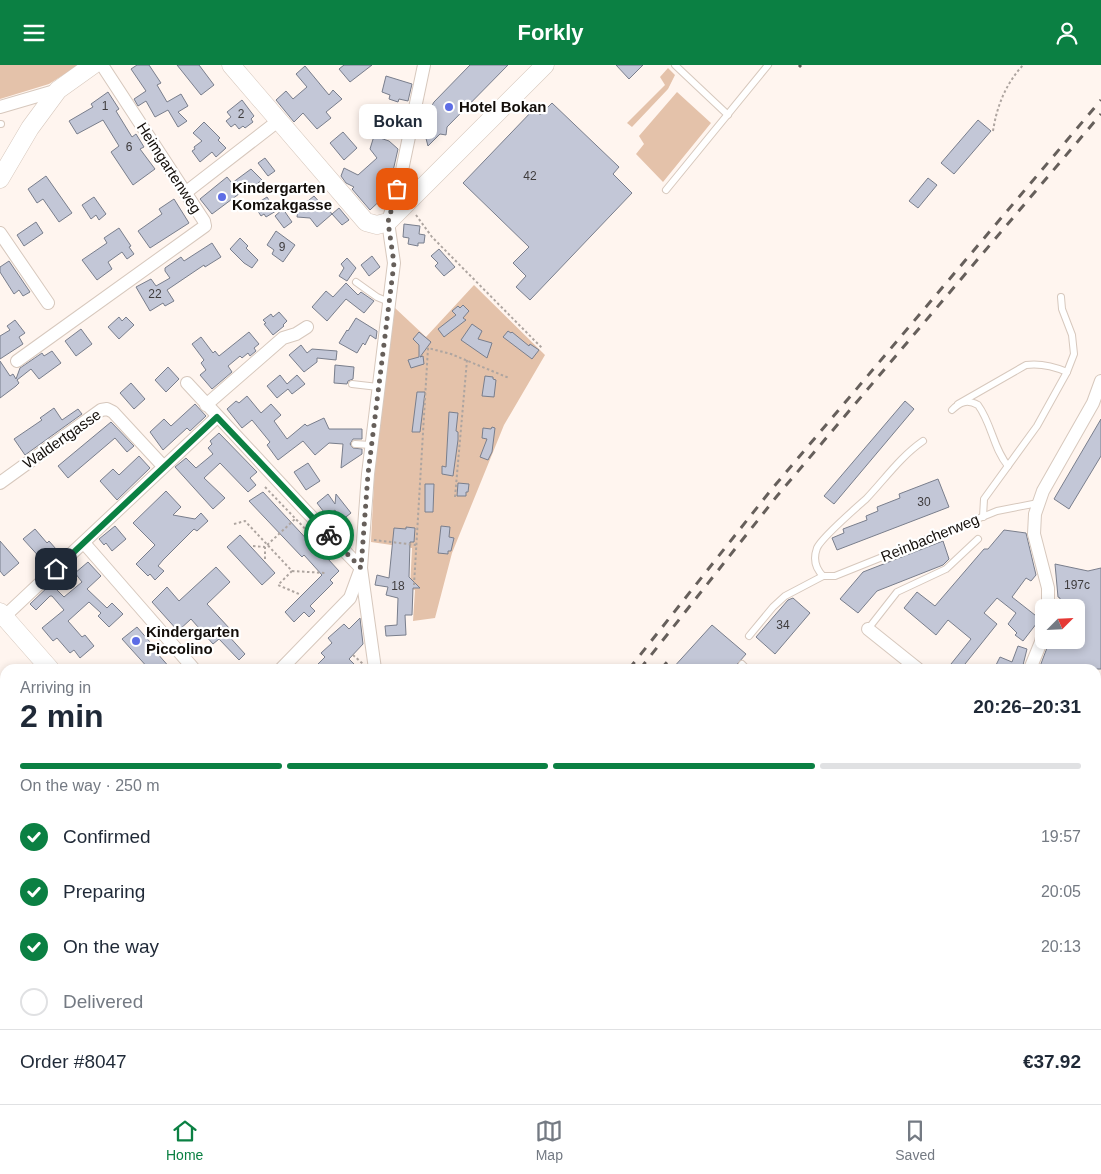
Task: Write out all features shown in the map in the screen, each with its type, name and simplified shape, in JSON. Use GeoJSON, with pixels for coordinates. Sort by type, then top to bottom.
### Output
{"type":"FeatureCollection","features":[{"type":"Feature","properties":{"kind":"street"},"geometry":{"type":"LineString","coordinates":[[0,179],[30,128],[58,90],[93,65]]}},
{"type":"Feature","properties":{"kind":"street","name":"Heimgartenweg"},"geometry":{"type":"LineString","coordinates":[[17,361],[203,228],[204,221],[102,65]]}},
{"type":"Feature","properties":{"kind":"street"},"geometry":{"type":"LineString","coordinates":[[231,65],[366,222],[377,225],[388,222],[407,204],[545,65]]}},
{"type":"Feature","properties":{"kind":"street"},"geometry":{"type":"LineString","coordinates":[[374,664],[361,568],[371,445],[394,263],[388,222],[401,175],[424,65]]}},
{"type":"Feature","properties":{"kind":"street"},"geometry":{"type":"LineString","coordinates":[[0,107],[58,90]]}},
{"type":"Feature","properties":{"kind":"street"},"geometry":{"type":"LineString","coordinates":[[185,193],[278,121]]}},
{"type":"Feature","properties":{"kind":"street"},"geometry":{"type":"LineString","coordinates":[[0,233],[48,303]]}},
{"type":"Feature","properties":{"kind":"street"},"geometry":{"type":"LineString","coordinates":[[206,405],[283,337],[296,334],[307,327]]}},
{"type":"Feature","properties":{"kind":"street"},"geometry":{"type":"LineString","coordinates":[[1048,599],[1048,588],[1034,533],[1035,514],[1043,491],[1093,403],[1101,381]]}},
{"type":"Feature","properties":{"kind":"street"},"geometry":{"type":"LineString","coordinates":[[187,383],[361,568]]}},
{"type":"Feature","properties":{"kind":"street","name":"Waldertgasse"},"geometry":{"type":"LineString","coordinates":[[0,483],[101,410],[107,409],[114,413],[163,466]]}},
{"type":"Feature","properties":{"kind":"street"},"geometry":{"type":"LineString","coordinates":[[46,664],[2,615],[84,543],[163,466],[217,417]]}},
{"type":"Feature","properties":{"kind":"street"},"geometry":{"type":"LineString","coordinates":[[84,543],[190,664]]}},
{"type":"Feature","properties":{"kind":"street"},"geometry":{"type":"LineString","coordinates":[[286,664],[350,598],[361,568]]}},
{"type":"Feature","properties":{"kind":"street"},"geometry":{"type":"LineString","coordinates":[[868,629],[912,664]]}},
{"type":"Feature","properties":{"kind":"street"},"geometry":{"type":"LineString","coordinates":[[1032,664],[1038,649]]}},
{"type":"Feature","properties":{"kind":"lane"},"geometry":{"type":"LineString","coordinates":[[675,65],[728,115]]}},
{"type":"Feature","properties":{"kind":"lane"},"geometry":{"type":"LineString","coordinates":[[666,190],[768,65]]}},
{"type":"Feature","properties":{"kind":"lane"},"geometry":{"type":"LineString","coordinates":[[356,282],[377,297],[389,302]]}},
{"type":"Feature","properties":{"kind":"lane"},"geometry":{"type":"LineString","coordinates":[[983,517],[984,499],[1038,426],[1067,372],[1074,354],[1072,335],[1062,309],[1062,297]]}},
{"type":"Feature","properties":{"kind":"lane"},"geometry":{"type":"LineString","coordinates":[[952,411],[958,404],[1026,365],[1038,363],[1067,372]]}},
{"type":"Feature","properties":{"kind":"lane"},"geometry":{"type":"LineString","coordinates":[[352,384],[378,387]]}},
{"type":"Feature","properties":{"kind":"lane"},"geometry":{"type":"LineString","coordinates":[[958,404],[966,401],[978,405],[987,422],[1000,456],[1008,466]]}},
{"type":"Feature","properties":{"kind":"lane"},"geometry":{"type":"LineString","coordinates":[[823,576],[818,571],[815,558],[817,547],[824,538],[868,497],[902,457],[923,441]]}},
{"type":"Feature","properties":{"kind":"lane"},"geometry":{"type":"LineString","coordinates":[[354,444],[371,445]]}},
{"type":"Feature","properties":{"kind":"lane","name":"Reinbacherweg"},"geometry":{"type":"LineString","coordinates":[[749,636],[773,607],[786,596],[823,576],[835,576],[983,517],[1020,505],[1038,503]]}},
{"type":"Feature","properties":{"kind":"lane"},"geometry":{"type":"LineString","coordinates":[[868,629],[897,592],[946,569],[978,539]]}},
{"type":"Feature","properties":{"kind":"path"},"geometry":{"type":"LineString","coordinates":[[993,131],[1004,91],[1023,65]]}},
{"type":"Feature","properties":{"kind":"path"},"geometry":{"type":"LineString","coordinates":[[407,204],[432,237],[543,349]]}},
{"type":"Feature","properties":{"kind":"path"},"geometry":{"type":"LineString","coordinates":[[414,585],[428,348],[451,354],[509,378]]}},
{"type":"Feature","properties":{"kind":"path"},"geometry":{"type":"LineString","coordinates":[[455,497],[467,360]]}},
{"type":"Feature","properties":{"kind":"path"},"geometry":{"type":"LineString","coordinates":[[253,546],[266,546],[305,510]]}},
{"type":"Feature","properties":{"kind":"path"},"geometry":{"type":"LineString","coordinates":[[234,524],[245,521],[266,546],[292,571],[324,573]]}},
{"type":"Feature","properties":{"kind":"path"},"geometry":{"type":"LineString","coordinates":[[363,538],[416,545]]}},
{"type":"Feature","properties":{"kind":"path"},"geometry":{"type":"LineString","coordinates":[[265,559],[266,546]]}},
{"type":"Feature","properties":{"kind":"path"},"geometry":{"type":"LineString","coordinates":[[292,571],[278,585],[299,594]]}},
{"type":"Feature","properties":{"kind":"path"},"geometry":{"type":"LineString","coordinates":[[353,655],[363,664]]}},
{"type":"Feature","properties":{"kind":"shaded area"},"geometry":{"type":"Polygon","coordinates":[[[0,65],[79,65],[49,84],[0,99],[0,65]]]}},
{"type":"Feature","properties":{"kind":"shaded area"},"geometry":{"type":"Polygon","coordinates":[[[668,68],[675,75],[668,89],[632,127],[627,123],[665,85],[660,77],[668,68]]]}},
{"type":"Feature","properties":{"kind":"shaded area"},"geometry":{"type":"Polygon","coordinates":[[[677,92],[711,123],[663,182],[636,154],[644,144],[639,136],[677,92]]]}},
{"type":"Feature","properties":{"kind":"shaded area"},"geometry":{"type":"Polygon","coordinates":[[[474,285],[545,355],[504,425],[452,553],[435,618],[413,621],[415,590],[410,589],[412,548],[371,542],[375,461],[395,308],[426,337],[474,285]]]}},
{"type":"Feature","properties":{"kind":"building"},"geometry":{"type":"Polygon","coordinates":[[[137,65],[149,65],[161,83],[157,85],[167,102],[181,94],[188,106],[178,112],[187,121],[178,127],[168,110],[155,117],[146,101],[138,106],[134,99],[146,91],[131,69],[137,65]]]}},
{"type":"Feature","properties":{"kind":"building"},"geometry":{"type":"Polygon","coordinates":[[[177,65],[199,65],[214,85],[201,95],[177,65]]]}},
{"type":"Feature","properties":{"kind":"building"},"geometry":{"type":"Polygon","coordinates":[[[344,65],[372,65],[350,82],[339,69],[344,65]]]}},
{"type":"Feature","properties":{"kind":"building","name":"Hotel Bokan"},"geometry":{"type":"Polygon","coordinates":[[[470,65],[508,65],[447,127],[446,135],[440,134],[428,146],[424,131],[428,112],[434,102],[470,65]]]}},
{"type":"Feature","properties":{"kind":"building"},"geometry":{"type":"Polygon","coordinates":[[[616,65],[643,65],[629,79],[616,65]]]}},
{"type":"Feature","properties":{"kind":"building"},"geometry":{"type":"Polygon","coordinates":[[[305,66],[329,95],[333,90],[342,99],[326,112],[331,118],[317,129],[303,113],[294,122],[276,100],[286,91],[293,99],[307,87],[296,74],[305,66]]]}},
{"type":"Feature","properties":{"kind":"building"},"geometry":{"type":"Polygon","coordinates":[[[386,76],[412,84],[408,101],[399,99],[398,102],[389,99],[390,95],[382,92],[386,76]]]}},
{"type":"Feature","properties":{"kind":"building"},"geometry":{"type":"Polygon","coordinates":[[[108,92],[119,109],[116,111],[132,137],[136,134],[144,147],[140,149],[155,169],[133,185],[111,152],[119,146],[103,120],[77,134],[69,121],[93,107],[91,104],[108,92]]]}},
{"type":"Feature","properties":{"kind":"building"},"geometry":{"type":"Polygon","coordinates":[[[242,100],[254,116],[251,119],[253,122],[245,128],[243,126],[239,129],[235,124],[231,127],[226,121],[231,117],[227,112],[242,100]]]}},
{"type":"Feature","properties":{"kind":"building"},"geometry":{"type":"Polygon","coordinates":[[[552,103],[619,167],[613,174],[632,193],[530,300],[516,287],[526,276],[513,263],[529,247],[463,183],[534,109],[540,115],[552,103]]]}},
{"type":"Feature","properties":{"kind":"building"},"geometry":{"type":"Polygon","coordinates":[[[978,120],[991,131],[954,174],[941,163],[978,120]]]}},
{"type":"Feature","properties":{"kind":"building"},"geometry":{"type":"Polygon","coordinates":[[[204,122],[220,138],[218,140],[226,148],[216,157],[212,152],[200,162],[192,151],[202,141],[193,133],[204,122]]]}},
{"type":"Feature","properties":{"kind":"building"},"geometry":{"type":"Polygon","coordinates":[[[343,132],[357,148],[344,160],[330,143],[343,132]]]}},
{"type":"Feature","properties":{"kind":"building"},"geometry":{"type":"Polygon","coordinates":[[[374,136],[389,141],[398,149],[388,193],[370,210],[352,189],[354,187],[346,183],[341,176],[344,168],[358,175],[377,158],[370,149],[374,136]]]}},
{"type":"Feature","properties":{"kind":"building"},"geometry":{"type":"Polygon","coordinates":[[[265,158],[275,171],[268,176],[258,163],[265,158]]]}},
{"type":"Feature","properties":{"kind":"building"},"geometry":{"type":"Polygon","coordinates":[[[251,169],[262,180],[253,187],[251,185],[212,214],[200,199],[227,177],[232,183],[251,169]]]}},
{"type":"Feature","properties":{"kind":"building"},"geometry":{"type":"Polygon","coordinates":[[[46,176],[72,213],[59,222],[43,199],[37,203],[28,189],[46,176]]]}},
{"type":"Feature","properties":{"kind":"building"},"geometry":{"type":"Polygon","coordinates":[[[928,178],[937,185],[918,208],[909,201],[928,178]]]}},
{"type":"Feature","properties":{"kind":"building"},"geometry":{"type":"Polygon","coordinates":[[[314,196],[332,214],[317,227],[310,218],[297,217],[298,209],[314,196]]]}},
{"type":"Feature","properties":{"kind":"building"},"geometry":{"type":"Polygon","coordinates":[[[94,197],[106,214],[99,220],[96,215],[91,219],[82,205],[94,197]]]}},
{"type":"Feature","properties":{"kind":"building"},"geometry":{"type":"Polygon","coordinates":[[[267,197],[276,211],[266,217],[264,214],[261,216],[254,205],[267,197]]]}},
{"type":"Feature","properties":{"kind":"building"},"geometry":{"type":"Polygon","coordinates":[[[174,199],[189,223],[150,248],[138,231],[162,214],[159,209],[174,199]]]}},
{"type":"Feature","properties":{"kind":"building"},"geometry":{"type":"Polygon","coordinates":[[[339,208],[349,220],[342,225],[332,214],[339,208]]]}},
{"type":"Feature","properties":{"kind":"building"},"geometry":{"type":"Polygon","coordinates":[[[283,209],[292,222],[284,228],[275,216],[283,209]]]}},
{"type":"Feature","properties":{"kind":"building"},"geometry":{"type":"Polygon","coordinates":[[[36,222],[43,233],[24,246],[17,235],[36,222]]]}},
{"type":"Feature","properties":{"kind":"building"},"geometry":{"type":"Polygon","coordinates":[[[404,224],[420,226],[419,234],[425,235],[424,243],[418,243],[418,246],[408,244],[409,238],[403,237],[404,224]]]}},
{"type":"Feature","properties":{"kind":"building"},"geometry":{"type":"Polygon","coordinates":[[[119,228],[134,254],[127,259],[122,252],[108,262],[112,269],[97,280],[82,260],[107,243],[104,238],[119,228]]]}},
{"type":"Feature","properties":{"kind":"building"},"geometry":{"type":"Polygon","coordinates":[[[276,231],[295,245],[283,262],[272,254],[274,250],[267,245],[276,231]]]}},
{"type":"Feature","properties":{"kind":"building"},"geometry":{"type":"Polygon","coordinates":[[[240,238],[248,246],[246,248],[258,260],[252,268],[230,249],[240,238]]]}},
{"type":"Feature","properties":{"kind":"building"},"geometry":{"type":"Polygon","coordinates":[[[212,243],[221,257],[205,267],[204,265],[167,290],[174,301],[165,306],[163,303],[150,311],[136,287],[151,279],[156,286],[170,278],[165,268],[181,257],[184,261],[212,243]]]}},
{"type":"Feature","properties":{"kind":"building"},"geometry":{"type":"Polygon","coordinates":[[[439,249],[455,267],[444,276],[435,266],[438,263],[431,256],[439,249]]]}},
{"type":"Feature","properties":{"kind":"building"},"geometry":{"type":"Polygon","coordinates":[[[372,256],[380,267],[369,276],[361,265],[372,256]]]}},
{"type":"Feature","properties":{"kind":"building"},"geometry":{"type":"Polygon","coordinates":[[[347,258],[356,268],[347,281],[339,276],[344,268],[341,264],[347,258]]]}},
{"type":"Feature","properties":{"kind":"building"},"geometry":{"type":"Polygon","coordinates":[[[9,261],[30,292],[23,296],[19,290],[14,294],[0,272],[0,267],[9,261]]]}},
{"type":"Feature","properties":{"kind":"building"},"geometry":{"type":"Polygon","coordinates":[[[346,283],[358,295],[361,292],[374,301],[364,313],[346,299],[327,321],[312,307],[326,291],[333,297],[346,283]]]}},
{"type":"Feature","properties":{"kind":"building"},"geometry":{"type":"Polygon","coordinates":[[[463,305],[469,311],[463,318],[466,320],[444,337],[438,329],[456,315],[452,311],[458,306],[460,308],[463,305]]]}},
{"type":"Feature","properties":{"kind":"building"},"geometry":{"type":"Polygon","coordinates":[[[279,312],[287,321],[273,335],[263,320],[271,314],[273,317],[279,312]]]}},
{"type":"Feature","properties":{"kind":"building"},"geometry":{"type":"Polygon","coordinates":[[[119,317],[122,321],[126,317],[134,325],[119,339],[108,327],[119,317]]]}},
{"type":"Feature","properties":{"kind":"building"},"geometry":{"type":"Polygon","coordinates":[[[356,318],[377,331],[376,339],[370,335],[365,345],[363,343],[357,353],[339,343],[356,318]]]}},
{"type":"Feature","properties":{"kind":"building"},"geometry":{"type":"Polygon","coordinates":[[[15,320],[25,333],[19,337],[23,344],[0,359],[0,336],[10,330],[7,326],[15,320]]]}},
{"type":"Feature","properties":{"kind":"building"},"geometry":{"type":"Polygon","coordinates":[[[472,324],[482,331],[478,339],[492,343],[487,358],[461,340],[472,324]]]}},
{"type":"Feature","properties":{"kind":"building"},"geometry":{"type":"Polygon","coordinates":[[[81,329],[92,344],[76,356],[65,341],[81,329]]]}},
{"type":"Feature","properties":{"kind":"building"},"geometry":{"type":"Polygon","coordinates":[[[508,331],[512,332],[529,346],[530,344],[539,350],[532,359],[503,337],[508,331]]]}},
{"type":"Feature","properties":{"kind":"building"},"geometry":{"type":"Polygon","coordinates":[[[249,332],[259,344],[254,348],[256,351],[250,356],[248,353],[242,358],[240,356],[228,366],[232,372],[212,389],[200,375],[206,370],[201,363],[204,360],[192,344],[201,337],[213,353],[215,351],[219,356],[249,332]]]}},
{"type":"Feature","properties":{"kind":"building"},"geometry":{"type":"Polygon","coordinates":[[[419,332],[431,342],[420,357],[423,356],[424,364],[411,368],[408,360],[419,357],[419,345],[413,339],[419,332]]]}},
{"type":"Feature","properties":{"kind":"building"},"geometry":{"type":"Polygon","coordinates":[[[301,345],[307,353],[312,349],[337,351],[336,360],[317,358],[317,362],[304,372],[289,355],[301,345]]]}},
{"type":"Feature","properties":{"kind":"building"},"geometry":{"type":"Polygon","coordinates":[[[52,351],[61,363],[39,379],[31,369],[17,380],[19,383],[16,386],[0,398],[0,361],[10,376],[13,374],[16,379],[20,368],[42,353],[44,356],[52,351]]]}},
{"type":"Feature","properties":{"kind":"building"},"geometry":{"type":"Polygon","coordinates":[[[335,365],[354,367],[353,379],[348,381],[347,384],[334,383],[335,365]]]}},
{"type":"Feature","properties":{"kind":"building"},"geometry":{"type":"Polygon","coordinates":[[[168,367],[179,379],[166,392],[155,380],[168,367]]]}},
{"type":"Feature","properties":{"kind":"building"},"geometry":{"type":"Polygon","coordinates":[[[280,375],[287,384],[297,375],[305,384],[292,394],[288,389],[277,398],[267,386],[280,375]]]}},
{"type":"Feature","properties":{"kind":"building"},"geometry":{"type":"Polygon","coordinates":[[[485,376],[493,377],[496,380],[494,397],[482,396],[485,376]]]}},
{"type":"Feature","properties":{"kind":"building"},"geometry":{"type":"Polygon","coordinates":[[[131,383],[145,399],[134,409],[120,393],[131,383]]]}},
{"type":"Feature","properties":{"kind":"building"},"geometry":{"type":"Polygon","coordinates":[[[417,392],[425,392],[420,432],[412,432],[417,392]]]}},
{"type":"Feature","properties":{"kind":"building"},"geometry":{"type":"Polygon","coordinates":[[[247,396],[261,413],[271,404],[281,415],[274,421],[287,439],[305,424],[307,426],[324,418],[329,429],[362,429],[362,439],[353,439],[350,444],[353,448],[362,449],[362,454],[341,468],[343,444],[329,443],[315,455],[303,441],[278,460],[267,445],[270,442],[252,420],[242,428],[227,409],[236,401],[239,403],[247,396]]]}},
{"type":"Feature","properties":{"kind":"building"},"geometry":{"type":"Polygon","coordinates":[[[905,401],[914,409],[834,504],[824,496],[905,401]]]}},
{"type":"Feature","properties":{"kind":"building"},"geometry":{"type":"Polygon","coordinates":[[[195,404],[206,416],[190,431],[187,428],[163,450],[150,432],[164,419],[171,426],[195,404]]]}},
{"type":"Feature","properties":{"kind":"building"},"geometry":{"type":"Polygon","coordinates":[[[54,408],[62,420],[78,409],[82,414],[25,455],[14,439],[42,420],[40,418],[54,408]]]}},
{"type":"Feature","properties":{"kind":"building"},"geometry":{"type":"Polygon","coordinates":[[[449,412],[458,413],[456,431],[458,432],[458,440],[453,476],[442,474],[442,466],[446,467],[449,412]]]}},
{"type":"Feature","properties":{"kind":"building"},"geometry":{"type":"Polygon","coordinates":[[[1101,419],[1101,456],[1069,509],[1054,499],[1101,419]]]}},
{"type":"Feature","properties":{"kind":"building"},"geometry":{"type":"Polygon","coordinates":[[[111,422],[134,446],[127,452],[115,438],[68,478],[58,466],[111,422]]]}},
{"type":"Feature","properties":{"kind":"building"},"geometry":{"type":"Polygon","coordinates":[[[492,427],[495,428],[492,452],[488,460],[480,457],[487,439],[482,438],[483,428],[491,429],[492,427]]]}},
{"type":"Feature","properties":{"kind":"building"},"geometry":{"type":"Polygon","coordinates":[[[219,433],[257,472],[250,478],[256,485],[248,492],[220,463],[204,478],[225,498],[213,509],[175,467],[186,458],[196,468],[213,454],[208,448],[212,444],[210,441],[219,433]]]}},
{"type":"Feature","properties":{"kind":"building"},"geometry":{"type":"Polygon","coordinates":[[[139,456],[150,468],[117,500],[100,481],[113,469],[119,475],[139,456]]]}},
{"type":"Feature","properties":{"kind":"building"},"geometry":{"type":"Polygon","coordinates":[[[308,463],[320,481],[306,490],[294,472],[308,463]]]}},
{"type":"Feature","properties":{"kind":"building"},"geometry":{"type":"Polygon","coordinates":[[[938,479],[949,507],[837,550],[832,538],[844,533],[843,529],[867,520],[866,516],[878,511],[877,507],[900,498],[899,494],[938,479]]]}},
{"type":"Feature","properties":{"kind":"building"},"geometry":{"type":"Polygon","coordinates":[[[458,483],[469,484],[466,496],[457,496],[458,483]]]}},
{"type":"Feature","properties":{"kind":"building"},"geometry":{"type":"Polygon","coordinates":[[[425,484],[434,484],[433,512],[425,512],[425,484]]]}},
{"type":"Feature","properties":{"kind":"building"},"geometry":{"type":"Polygon","coordinates":[[[166,491],[181,507],[173,515],[195,519],[201,513],[208,521],[197,531],[194,529],[163,560],[158,566],[164,571],[155,580],[136,564],[155,545],[133,523],[166,491]]]}},
{"type":"Feature","properties":{"kind":"building"},"geometry":{"type":"Polygon","coordinates":[[[263,492],[313,546],[319,541],[332,556],[328,559],[339,571],[330,580],[333,583],[310,606],[315,611],[309,617],[304,612],[294,622],[285,612],[322,575],[304,555],[302,557],[249,501],[263,492]]]}},
{"type":"Feature","properties":{"kind":"building"},"geometry":{"type":"Polygon","coordinates":[[[328,494],[335,504],[336,494],[351,513],[342,520],[335,510],[327,516],[317,503],[328,494]]]}},
{"type":"Feature","properties":{"kind":"building"},"geometry":{"type":"Polygon","coordinates":[[[115,526],[126,539],[112,551],[106,543],[104,545],[99,539],[115,526]]]}},
{"type":"Feature","properties":{"kind":"building"},"geometry":{"type":"Polygon","coordinates":[[[441,526],[450,527],[449,537],[454,538],[451,551],[448,551],[448,554],[438,553],[441,526]]]}},
{"type":"Feature","properties":{"kind":"building"},"geometry":{"type":"Polygon","coordinates":[[[406,527],[415,528],[414,542],[410,542],[409,577],[420,588],[413,588],[412,615],[405,615],[406,635],[386,636],[385,626],[397,625],[398,598],[386,595],[388,587],[375,585],[377,575],[389,578],[394,528],[406,529],[406,527]]]}},
{"type":"Feature","properties":{"kind":"building"},"geometry":{"type":"Polygon","coordinates":[[[35,529],[47,543],[49,541],[56,549],[43,561],[23,539],[35,529]]]}},
{"type":"Feature","properties":{"kind":"building"},"geometry":{"type":"Polygon","coordinates":[[[1004,530],[1026,533],[1036,575],[1031,581],[1026,578],[1012,597],[1035,615],[1035,625],[1023,641],[1015,635],[1017,633],[1008,624],[1016,613],[997,598],[984,613],[997,624],[965,664],[951,664],[971,639],[948,620],[936,635],[904,608],[917,592],[935,606],[984,549],[988,549],[1004,530]]]}},
{"type":"Feature","properties":{"kind":"building"},"geometry":{"type":"Polygon","coordinates":[[[240,535],[275,573],[262,585],[227,547],[240,535]]]}},
{"type":"Feature","properties":{"kind":"building"},"geometry":{"type":"Polygon","coordinates":[[[0,541],[19,563],[4,576],[0,571],[0,541]]]}},
{"type":"Feature","properties":{"kind":"building"},"geometry":{"type":"Polygon","coordinates":[[[943,541],[949,559],[943,565],[877,591],[858,613],[840,599],[863,572],[943,541]]]}},
{"type":"Feature","properties":{"kind":"building"},"geometry":{"type":"Polygon","coordinates":[[[88,562],[101,576],[87,589],[107,608],[112,603],[123,614],[109,627],[98,616],[101,613],[89,602],[68,621],[82,637],[85,635],[94,646],[80,658],[74,650],[70,653],[57,638],[53,641],[42,628],[64,610],[52,596],[36,610],[30,604],[51,584],[64,597],[82,582],[75,573],[88,562]]]}},
{"type":"Feature","properties":{"kind":"building"},"geometry":{"type":"Polygon","coordinates":[[[1055,564],[1088,571],[1101,568],[1101,664],[1041,664],[1047,649],[1085,649],[1085,599],[1058,597],[1055,564]]]}},
{"type":"Feature","properties":{"kind":"building"},"geometry":{"type":"Polygon","coordinates":[[[216,567],[230,582],[207,604],[230,629],[226,633],[245,654],[239,660],[219,639],[213,644],[191,619],[178,631],[152,602],[167,587],[179,601],[216,567]]]}},
{"type":"Feature","properties":{"kind":"building"},"geometry":{"type":"Polygon","coordinates":[[[793,598],[810,613],[775,654],[756,637],[788,600],[793,598]]]}},
{"type":"Feature","properties":{"kind":"building"},"geometry":{"type":"Polygon","coordinates":[[[360,618],[363,644],[349,659],[354,664],[318,664],[325,657],[321,653],[332,643],[328,638],[344,624],[349,629],[360,618]]]}},
{"type":"Feature","properties":{"kind":"building"},"geometry":{"type":"Polygon","coordinates":[[[712,625],[746,654],[737,664],[677,664],[712,625]]]}},
{"type":"Feature","properties":{"kind":"building"},"geometry":{"type":"Polygon","coordinates":[[[137,627],[167,664],[144,664],[122,639],[137,627]]]}},
{"type":"Feature","properties":{"kind":"building"},"geometry":{"type":"Polygon","coordinates":[[[1018,646],[1027,649],[1023,664],[996,664],[1000,657],[1012,662],[1018,646]]]}},
{"type":"Feature","properties":{"kind":"railway"},"geometry":{"type":"LineString","coordinates":[[633,664],[771,490],[1101,100]]}},
{"type":"Feature","properties":{"kind":"railway"},"geometry":{"type":"LineString","coordinates":[[644,664],[777,496],[1101,114]]}},
{"type":"Feature","properties":{"kind":"way so far"},"geometry":{"type":"LineString","coordinates":[[329,535],[361,568],[374,417],[394,263],[388,222],[397,189]]}},
{"type":"Feature","properties":{"kind":"place","name":"Hotel Bokan"},"geometry":{"type":"Point","coordinates":[449,107]}},
{"type":"Feature","properties":{"kind":"place","name":"Bokan"},"geometry":{"type":"Point","coordinates":[397,189]}},
{"type":"Feature","properties":{"kind":"place","name":"Kindergarten Komzakgasse"},"geometry":{"type":"Point","coordinates":[222,197]}},
{"type":"Feature","properties":{"kind":"place","name":"Kindergarten Piccolino"},"geometry":{"type":"Point","coordinates":[136,641]}},
{"type":"Feature","properties":{"kind":"route"},"geometry":{"type":"LineString","coordinates":[[56,569],[217,417],[329,535]]}}]}
